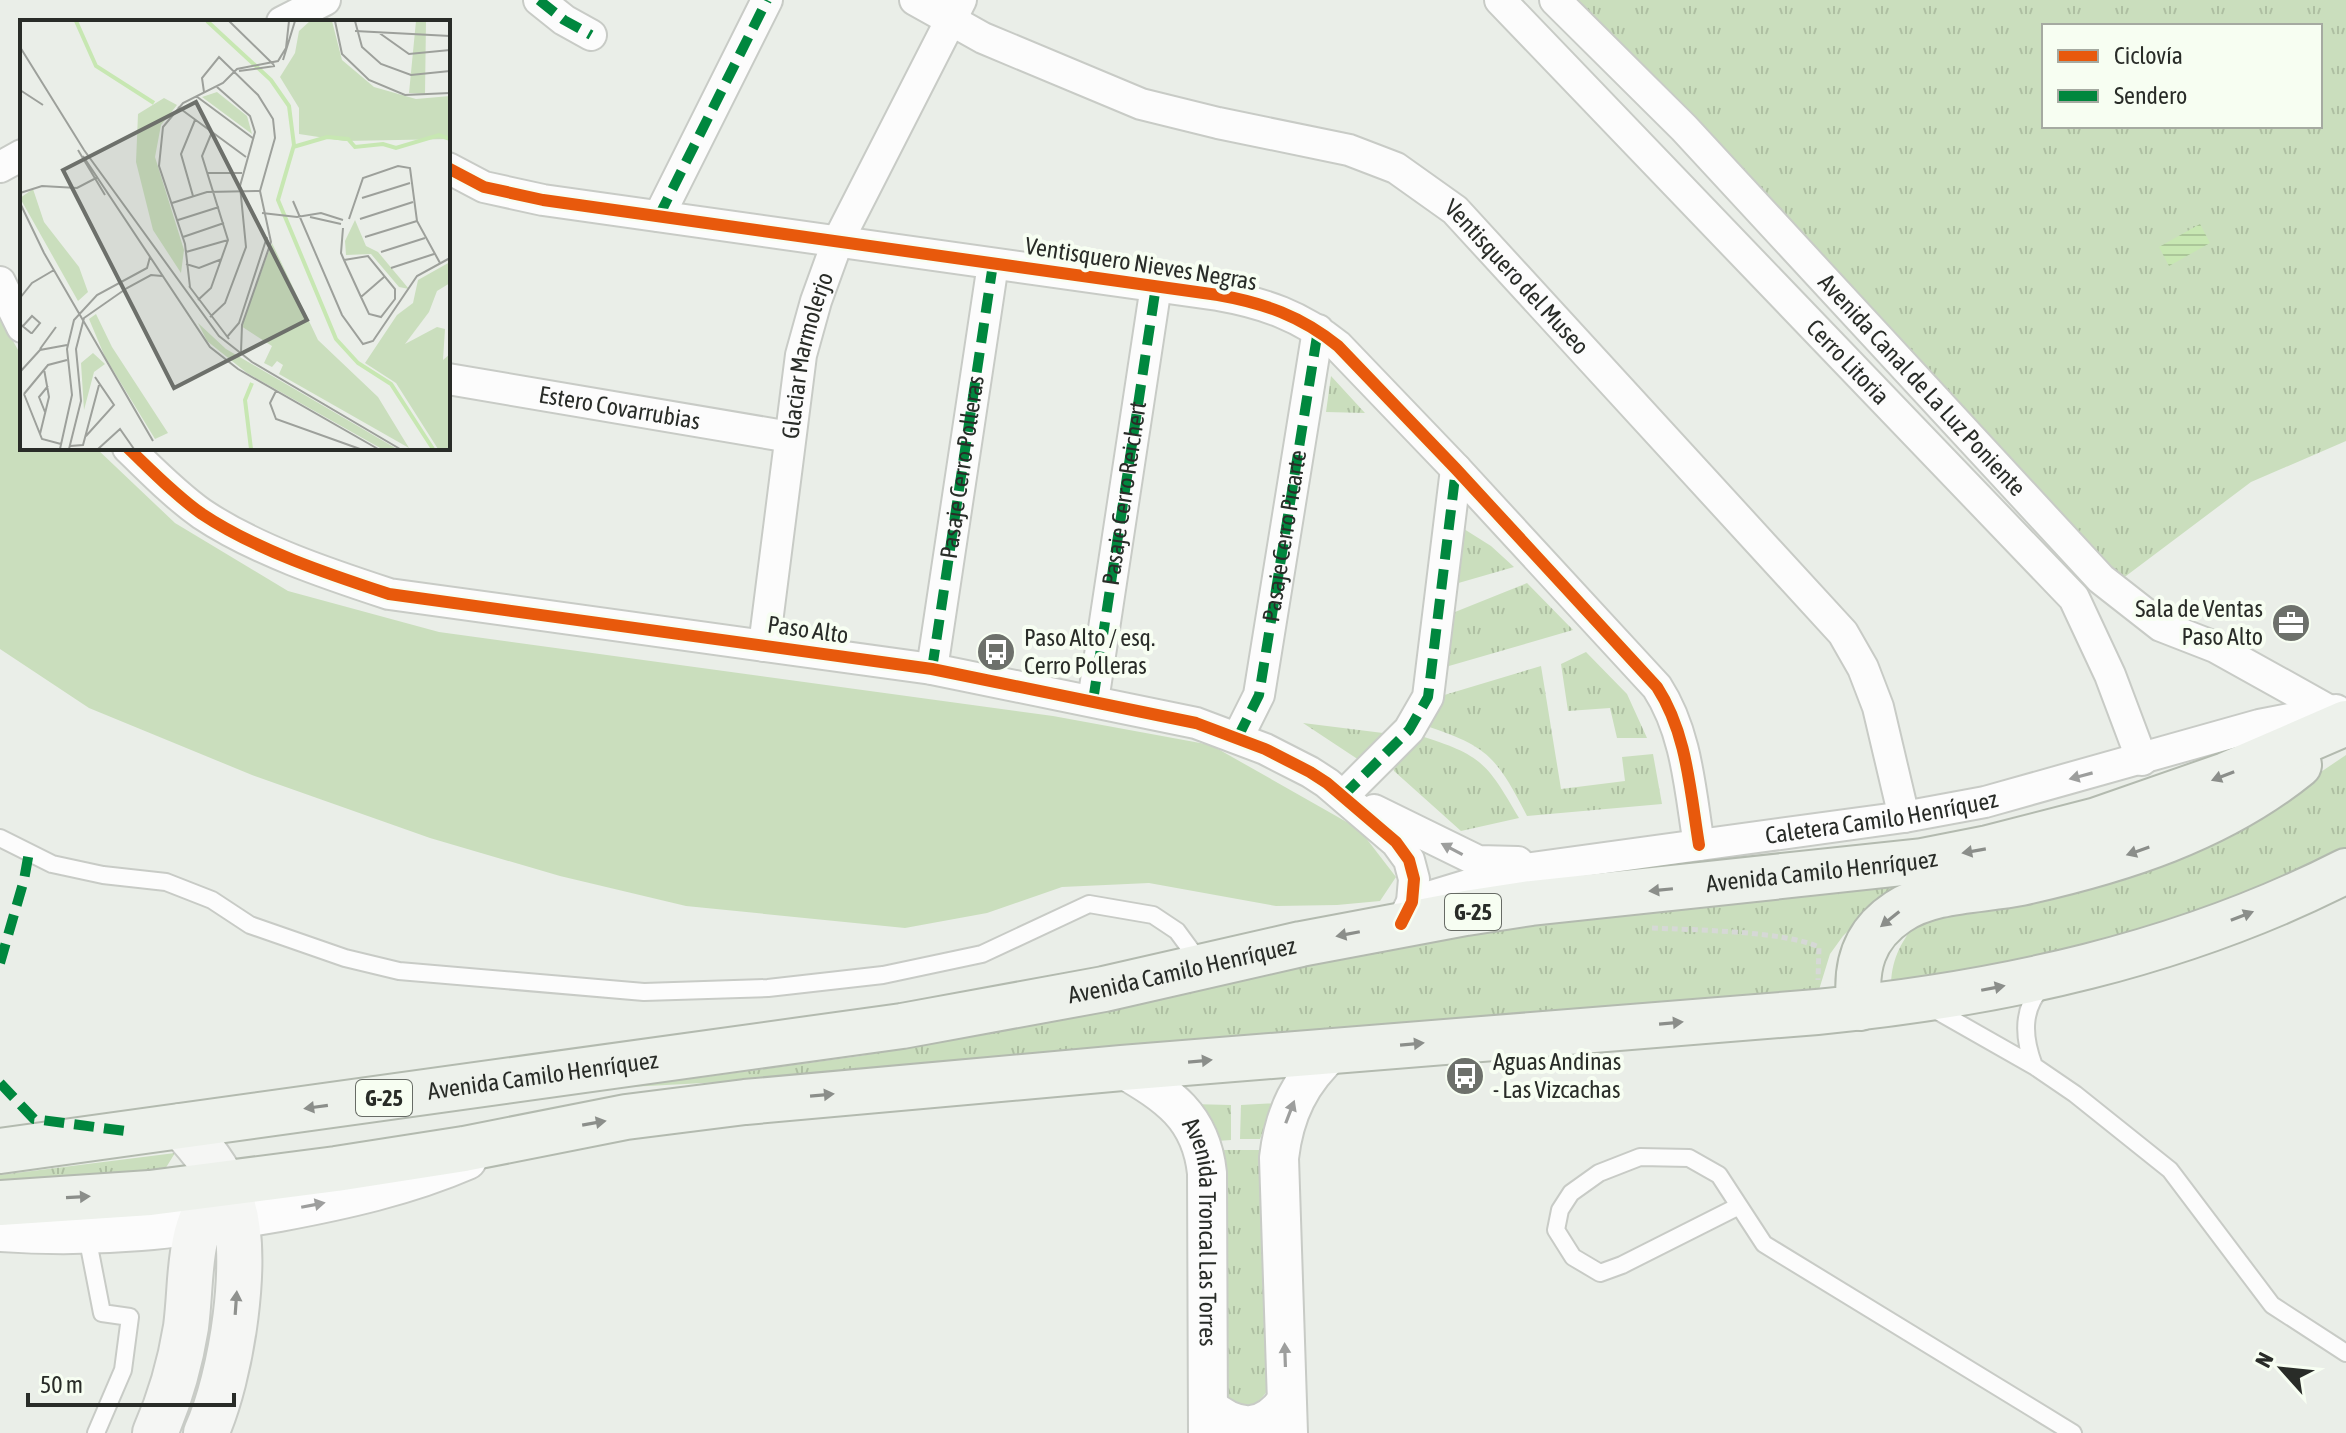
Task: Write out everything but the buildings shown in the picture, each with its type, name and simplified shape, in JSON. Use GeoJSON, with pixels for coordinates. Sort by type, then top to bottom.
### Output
{"type":"FeatureCollection","features":[{"type":"Feature","properties":{"kind":"main road","name":"Avenida Camilo Henríquez"},"geometry":{"type":"LineString","coordinates":[[0,1151],[902,1026],[1019,1006],[1203,966],[1407,913],[1531,903],[1922,861],[2082,824],[2154,801],[2287,751],[2342,716]]}},
{"type":"Feature","properties":{"kind":"main road"},"geometry":{"type":"LineString","coordinates":[[1860,1008],[1858,980],[1863,952],[1879,928],[1900,910],[1927,899],[2061,874],[2144,850],[2178,836],[2231,810],[2295,768],[2342,716]]}},
{"type":"Feature","properties":{"kind":"main road"},"geometry":{"type":"LineString","coordinates":[[0,1203],[150,1193],[219,1209],[400,1160],[685,1108],[1122,1068],[1860,1008],[1919,1000],[2051,977],[2209,929],[2346,871]]}},
{"type":"Feature","properties":{"kind":"main road"},"geometry":{"type":"LineString","coordinates":[[155,1433],[175,1379],[219,1209],[245,1161],[267,1150],[441,1124],[514,1101],[588,1070]]}},
{"type":"Feature","properties":{"kind":"main road"},"geometry":{"type":"LineString","coordinates":[[181,1126],[212,1162],[219,1209],[238,1278],[229,1364],[206,1433]]}},
{"type":"Feature","properties":{"kind":"main road"},"geometry":{"type":"LineString","coordinates":[[182,1348],[211,1350],[229,1364]]}},
{"type":"Feature","properties":{"kind":"street"},"geometry":{"type":"LineString","coordinates":[[286,20],[326,0],[339,20]]}},
{"type":"Feature","properties":{"kind":"street"},"geometry":{"type":"LineString","coordinates":[[539,0],[564,20],[591,35]]}},
{"type":"Feature","properties":{"kind":"street"},"geometry":{"type":"LineString","coordinates":[[659,216],[767,0]]}},
{"type":"Feature","properties":{"kind":"street","name":"Ventisquero del Museo"},"geometry":{"type":"LineString","coordinates":[[915,0],[956,10],[983,38],[1141,104],[1349,150],[1396,168],[1455,210],[1843,633],[1863,668],[1878,707],[1904,817]]}},
{"type":"Feature","properties":{"kind":"street","name":"Cerro Litoria"},"geometry":{"type":"LineString","coordinates":[[1500,0],[2074,598],[2110,675],[2142,760]]}},
{"type":"Feature","properties":{"kind":"street","name":"Avenida Canal de La Luz Poniente"},"geometry":{"type":"LineString","coordinates":[[1555,0],[1684,128],[2101,579],[2161,626],[2215,647],[2342,716]]}},
{"type":"Feature","properties":{"kind":"street","name":"Glaciar Marmolerjo"},"geometry":{"type":"LineString","coordinates":[[764,646],[801,355],[816,301],[837,243],[956,10]]}},
{"type":"Feature","properties":{"kind":"street"},"geometry":{"type":"LineString","coordinates":[[0,167],[20,156]]}},
{"type":"Feature","properties":{"kind":"street","name":"Ventisquero Nieves Negras"},"geometry":{"type":"LineString","coordinates":[[450,169],[484,187],[543,200],[1218,295],[1268,306],[1318,330],[1338,346],[1456,469],[1657,687],[1672,710],[1680,735],[1699,845]]}},
{"type":"Feature","properties":{"kind":"street","name":"Pasaje Cerro Polleras"},"geometry":{"type":"LineString","coordinates":[[932,669],[993,264]]}},
{"type":"Feature","properties":{"kind":"street"},"geometry":{"type":"LineString","coordinates":[[0,282],[20,323]]}},
{"type":"Feature","properties":{"kind":"street","name":"Pasaje Cerro Reichert"},"geometry":{"type":"LineString","coordinates":[[1093,701],[1156,286]]}},
{"type":"Feature","properties":{"kind":"street","name":"Pasaje Cerro Picarte"},"geometry":{"type":"LineString","coordinates":[[1238,737],[1259,695],[1318,330]]}},
{"type":"Feature","properties":{"kind":"street","name":"Estero Covarrubias"},"geometry":{"type":"LineString","coordinates":[[450,379],[790,437]]}},
{"type":"Feature","properties":{"kind":"street","name":"Paso Alto"},"geometry":{"type":"LineString","coordinates":[[130,450],[199,512],[222,527],[340,578],[389,594],[932,669],[1196,723],[1238,737],[1310,772],[1396,842],[1409,860],[1414,879],[1407,913]]}},
{"type":"Feature","properties":{"kind":"street"},"geometry":{"type":"LineString","coordinates":[[1343,796],[1409,730],[1428,697],[1456,469]]}},
{"type":"Feature","properties":{"kind":"street","name":"Caletera Camilo Henríquez"},"geometry":{"type":"LineString","coordinates":[[1407,913],[1517,870],[1904,817],[1985,802],[2259,725],[2342,716]]}},
{"type":"Feature","properties":{"kind":"street","name":"Paso Alto"},"geometry":{"type":"LineString","coordinates":[[1343,796],[1478,861],[1555,865]]}},
{"type":"Feature","properties":{"kind":"street"},"geometry":{"type":"LineString","coordinates":[[1208,1420],[1251,1426],[1276,1416],[1287,1417],[1279,1158],[1282,1135],[1296,1094],[1334,1050]]}},
{"type":"Feature","properties":{"kind":"street","name":"Avenida Troncal Las Torres"},"geometry":{"type":"LineString","coordinates":[[1122,1068],[1177,1106],[1202,1144],[1207,1173],[1208,1420]]}},
{"type":"Feature","properties":{"kind":"street"},"geometry":{"type":"LineString","coordinates":[[0,1232],[87,1236],[219,1209]]}},
{"type":"Feature","properties":{"kind":"lane"},"geometry":{"type":"LineString","coordinates":[[0,838],[52,864],[103,875],[166,882],[212,900],[250,925],[345,958],[399,971],[644,992],[768,988],[883,975],[982,954],[1089,904],[1153,915],[1177,931],[1203,966]]}},
{"type":"Feature","properties":{"kind":"lane"},"geometry":{"type":"LineString","coordinates":[[2034,1066],[2025,1043],[2026,1018],[2034,995],[2051,977]]}},
{"type":"Feature","properties":{"kind":"lane"},"geometry":{"type":"LineString","coordinates":[[1919,1000],[2034,1066],[2075,1094],[2170,1170],[2272,1305],[2346,1353]]}},
{"type":"Feature","properties":{"kind":"lane"},"geometry":{"type":"LineString","coordinates":[[1739,1206],[1600,1273],[1573,1257],[1556,1230],[1560,1210],[1571,1193],[1599,1173],[1640,1157],[1689,1158],[1719,1175],[1764,1244],[2073,1433]]}},
{"type":"Feature","properties":{"kind":"lane"},"geometry":{"type":"LineString","coordinates":[[87,1236],[102,1313],[130,1317],[123,1370],[96,1433]]}},
{"type":"Feature","properties":{"kind":"green space"},"geometry":{"type":"Polygon","coordinates":[[[1567,0],[2346,0],[2346,441],[2251,482],[2110,588],[1567,0]]]}},
{"type":"Feature","properties":{"kind":"green space"},"geometry":{"type":"Polygon","coordinates":[[[0,318],[20,353],[20,450],[98,450],[175,523],[288,591],[439,632],[1053,716],[1211,745],[1359,829],[1396,877],[1380,901],[1337,905],[1276,906],[1149,883],[1062,887],[987,913],[905,928],[686,906],[560,876],[430,838],[252,775],[89,708],[0,649],[0,318]]]}},
{"type":"Feature","properties":{"kind":"green space"},"geometry":{"type":"Polygon","coordinates":[[[1331,376],[1365,413],[1326,412],[1331,376]]]}},
{"type":"Feature","properties":{"kind":"green space"},"geometry":{"type":"Polygon","coordinates":[[[1464,529],[1491,546],[1514,567],[1455,584],[1464,529]]]}},
{"type":"Feature","properties":{"kind":"green space"},"geometry":{"type":"Polygon","coordinates":[[[1527,583],[1573,630],[1442,668],[1450,614],[1527,583]]]}},
{"type":"Feature","properties":{"kind":"green space"},"geometry":{"type":"Polygon","coordinates":[[[1586,652],[1627,694],[1647,738],[1617,738],[1610,708],[1568,711],[1561,664],[1586,652]]]}},
{"type":"Feature","properties":{"kind":"green space"},"geometry":{"type":"Polygon","coordinates":[[[1541,666],[1561,789],[1625,781],[1622,757],[1653,754],[1662,804],[1527,816],[1507,779],[1488,756],[1462,740],[1423,725],[1441,696],[1541,666]]]}},
{"type":"Feature","properties":{"kind":"green space"},"geometry":{"type":"Polygon","coordinates":[[[1303,723],[1391,734],[1362,762],[1303,723]]]}},
{"type":"Feature","properties":{"kind":"green space"},"geometry":{"type":"Polygon","coordinates":[[[1418,735],[1456,748],[1480,763],[1498,784],[1519,818],[1461,831],[1394,771],[1391,762],[1418,735]]]}},
{"type":"Feature","properties":{"kind":"green space"},"geometry":{"type":"Polygon","coordinates":[[[2346,755],[2346,849],[2265,887],[2085,950],[1891,987],[1897,953],[1915,924],[2245,823],[2346,755]]]}},
{"type":"Feature","properties":{"kind":"green space"},"geometry":{"type":"Polygon","coordinates":[[[2037,852],[1881,899],[1843,936],[1830,954],[1818,993],[964,1069],[629,1087],[860,1056],[1014,1028],[1438,936],[2037,852]]]}},
{"type":"Feature","properties":{"kind":"green space"},"geometry":{"type":"Polygon","coordinates":[[[1275,1103],[1260,1139],[1240,1139],[1241,1105],[1275,1103]]]}},
{"type":"Feature","properties":{"kind":"green space"},"geometry":{"type":"Polygon","coordinates":[[[1191,1104],[1231,1105],[1231,1140],[1217,1141],[1191,1104]]]}},
{"type":"Feature","properties":{"kind":"green space"},"geometry":{"type":"Polygon","coordinates":[[[1219,1150],[1264,1150],[1268,1390],[1259,1401],[1250,1405],[1225,1400],[1219,1150]]]}},
{"type":"Feature","properties":{"kind":"green space"},"geometry":{"type":"Polygon","coordinates":[[[175,1153],[162,1174],[0,1185],[0,1175],[175,1153]]]}},
{"type":"Feature","properties":{"kind":"shaded area"},"geometry":{"type":"Polygon","coordinates":[[[2200,224],[2210,243],[2169,266],[2159,247],[2200,224]]]}},
{"type":"Feature","properties":{"kind":"marked path"},"geometry":{"type":"LineString","coordinates":[[539,0],[564,20],[591,35]]}},
{"type":"Feature","properties":{"kind":"marked path"},"geometry":{"type":"LineString","coordinates":[[659,216],[767,0]]}},
{"type":"Feature","properties":{"kind":"marked path"},"geometry":{"type":"LineString","coordinates":[[932,669],[993,264]]}},
{"type":"Feature","properties":{"kind":"marked path"},"geometry":{"type":"LineString","coordinates":[[1093,701],[1156,286]]}},
{"type":"Feature","properties":{"kind":"marked path"},"geometry":{"type":"LineString","coordinates":[[1238,737],[1259,695],[1318,330]]}},
{"type":"Feature","properties":{"kind":"marked path"},"geometry":{"type":"LineString","coordinates":[[1343,796],[1409,730],[1428,697],[1456,469]]}},
{"type":"Feature","properties":{"kind":"marked path"},"geometry":{"type":"LineString","coordinates":[[0,963],[29,852]]}},
{"type":"Feature","properties":{"kind":"marked path"},"geometry":{"type":"LineString","coordinates":[[0,1083],[34,1119],[133,1132]]}},
{"type":"Feature","properties":{"kind":"cycle path"},"geometry":{"type":"LineString","coordinates":[[450,169],[484,187],[543,200],[1218,295],[1266,307],[1310,326],[1338,346],[1657,687],[1681,743],[1699,845]]}},
{"type":"Feature","properties":{"kind":"cycle path"},"geometry":{"type":"LineString","coordinates":[[130,450],[182,499],[223,527],[293,560],[389,594],[932,669],[1196,723],[1265,749],[1310,772],[1396,842],[1409,860],[1414,879],[1412,902],[1401,924]]}},
{"type":"Feature","properties":{"kind":"place","name":"Sala de Ventas Paso Alto"},"geometry":{"type":"Point","coordinates":[2291,623]}},
{"type":"Feature","properties":{"kind":"place","name":"Paso Alto / esq. Cerro Polleras"},"geometry":{"type":"Point","coordinates":[996,652]}},
{"type":"Feature","properties":{"kind":"place","name":"Aguas Andinas - Las Vizcachas"},"geometry":{"type":"Point","coordinates":[1465,1076]}}]}
